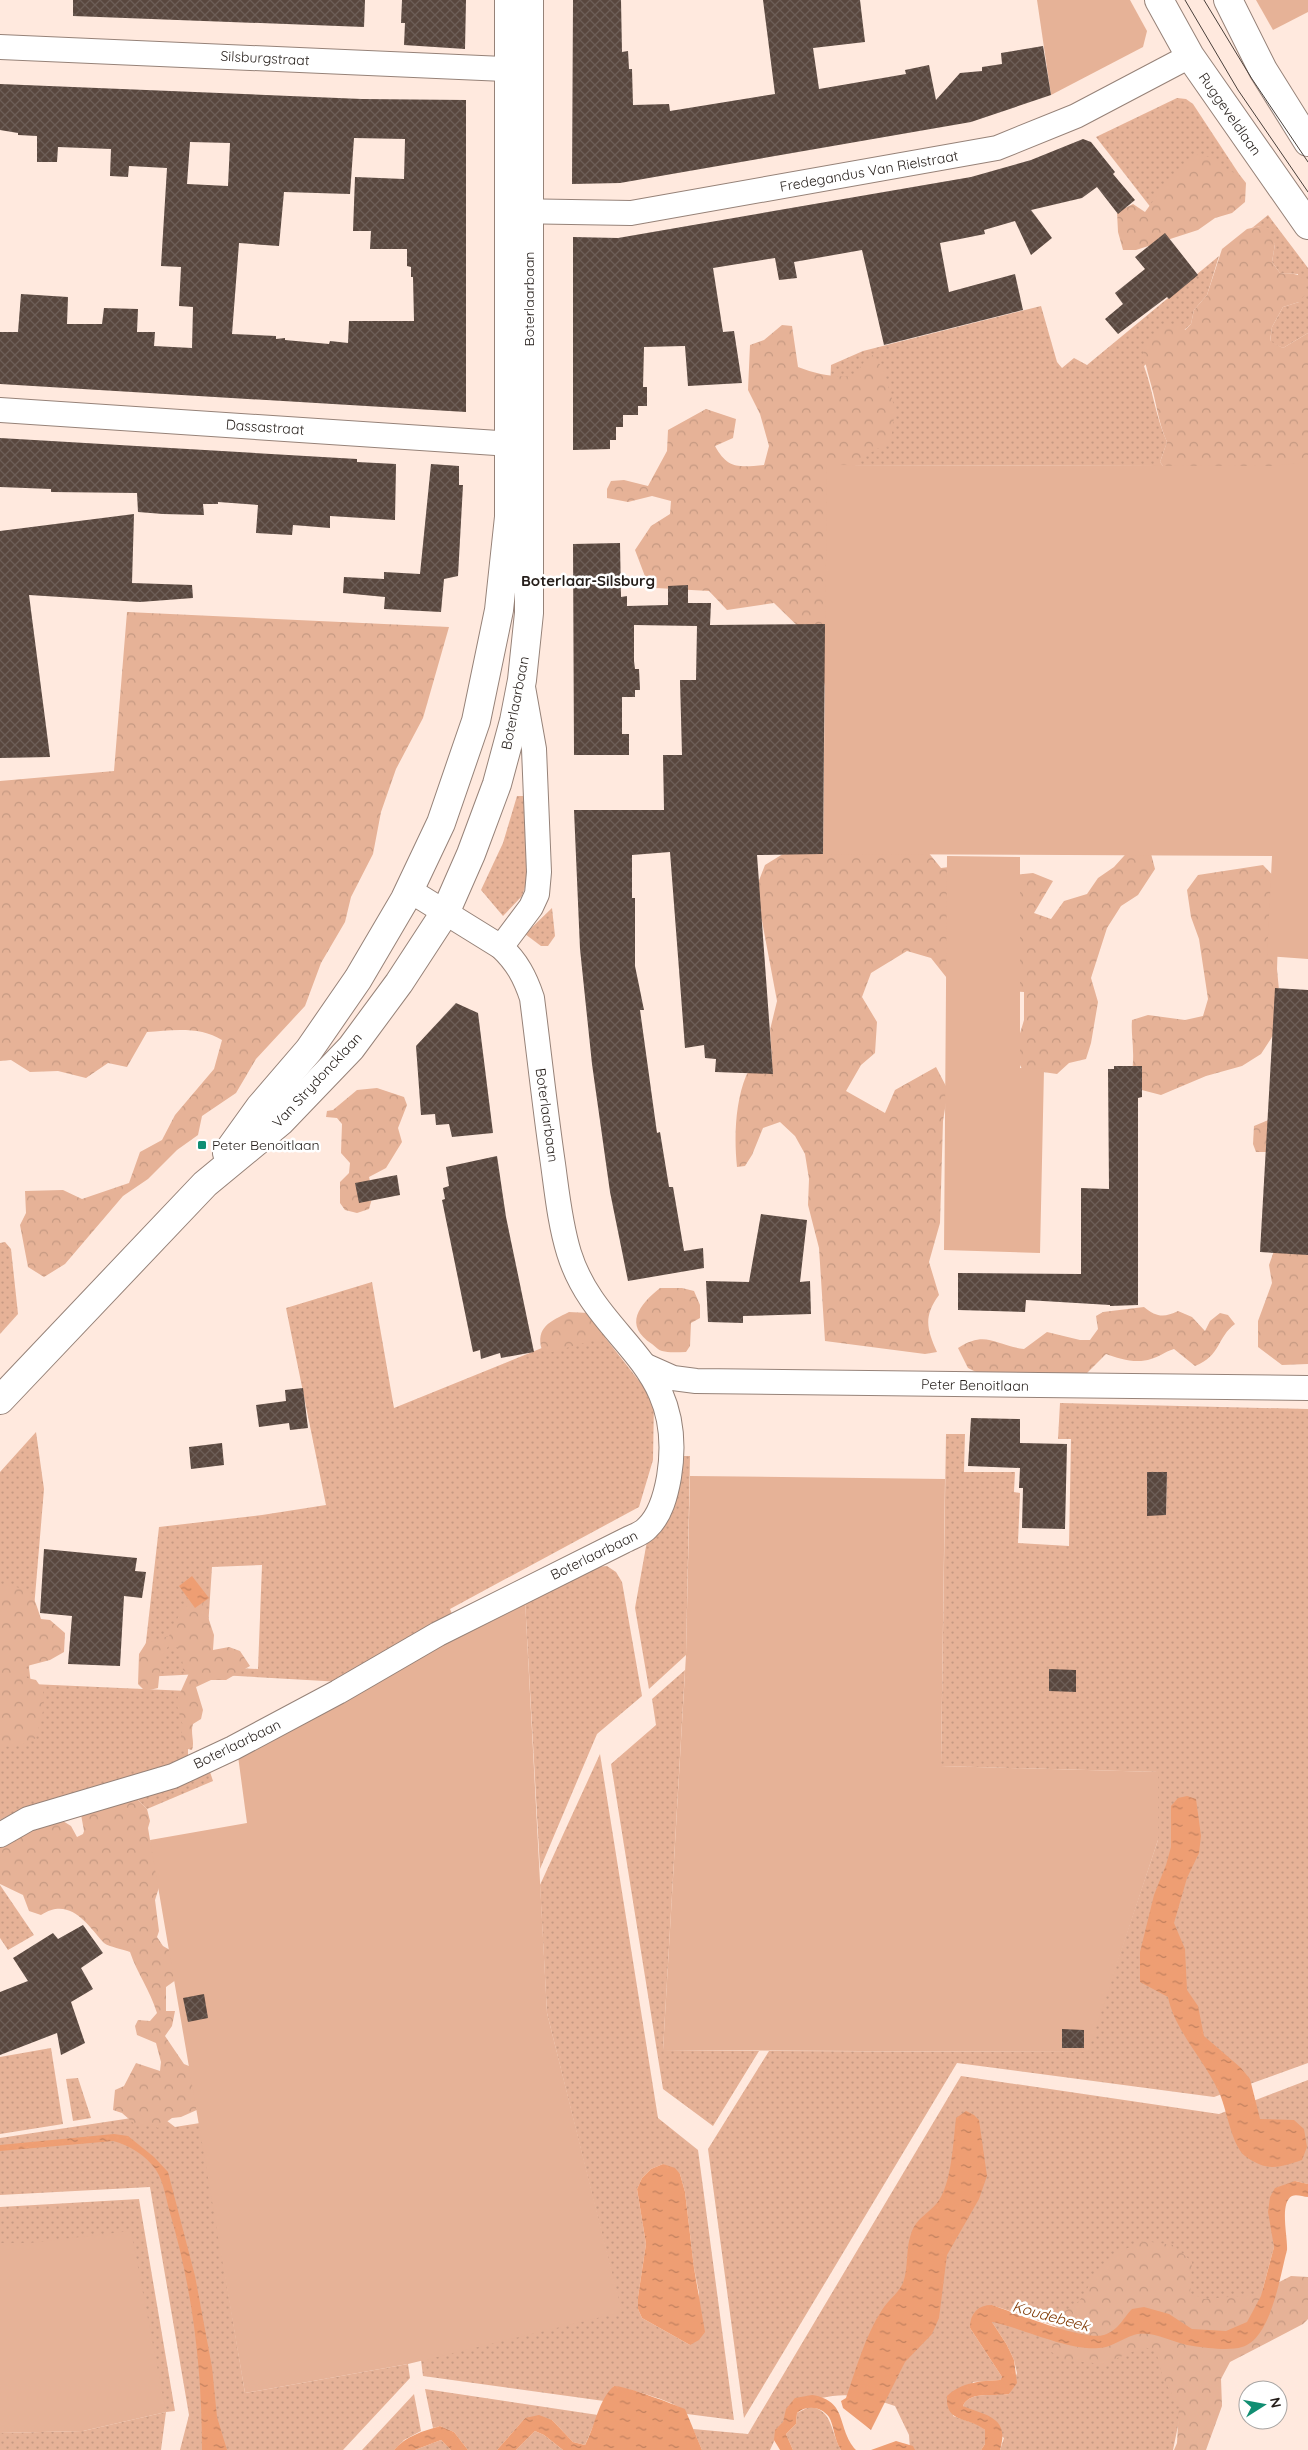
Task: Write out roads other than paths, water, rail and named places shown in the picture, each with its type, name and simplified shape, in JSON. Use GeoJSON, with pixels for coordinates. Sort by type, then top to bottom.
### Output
{"type":"FeatureCollection","features":[{"type":"Feature","properties":{"kind":"main road","name":"Boterlaarbaan"},"geometry":{"type":"LineString","coordinates":[[446,911],[472,854],[497,784],[514,721],[522,680],[529,613],[519,444],[519,70],[509,0]]}},
{"type":"Feature","properties":{"kind":"main road","name":"Boterlaarbaan"},"geometry":{"type":"LineString","coordinates":[[519,70],[529,0]]}},
{"type":"Feature","properties":{"kind":"main road","name":"Ruggeveldlaan"},"geometry":{"type":"LineString","coordinates":[[1159,0],[1190,56],[1308,225]]}},
{"type":"Feature","properties":{"kind":"main road"},"geometry":{"type":"LineString","coordinates":[[1228,0],[1263,70],[1308,142]]}},
{"type":"Feature","properties":{"kind":"main road","name":"Boterlaarbaan"},"geometry":{"type":"LineString","coordinates":[[409,890],[442,823],[476,721],[499,610],[519,444]]}},
{"type":"Feature","properties":{"kind":"main road","name":"Van Strydoncklaan"},"geometry":{"type":"LineString","coordinates":[[0,1400],[204,1184],[260,1107],[320,1034],[358,979],[409,890]]}},
{"type":"Feature","properties":{"kind":"main road","name":"Van Strydoncklaan"},"geometry":{"type":"LineString","coordinates":[[204,1184],[280,1122],[351,1048],[399,984],[446,911]]}},
{"type":"Feature","properties":{"kind":"street","name":"Silsburgstraat"},"geometry":{"type":"LineString","coordinates":[[0,47],[519,70]]}},
{"type":"Feature","properties":{"kind":"street","name":"Fredegandus Van Rielstraat"},"geometry":{"type":"LineString","coordinates":[[519,211],[631,214],[997,148],[1076,116],[1190,56]]}},
{"type":"Feature","properties":{"kind":"street","name":"Dassastraat"},"geometry":{"type":"LineString","coordinates":[[0,410],[519,444]]}},
{"type":"Feature","properties":{"kind":"street"},"geometry":{"type":"LineString","coordinates":[[501,947],[531,907],[537,894],[534,749],[522,680]]}},
{"type":"Feature","properties":{"kind":"street"},"geometry":{"type":"LineString","coordinates":[[409,890],[446,911]]}},
{"type":"Feature","properties":{"kind":"street","name":"Boterlaarbaan"},"geometry":{"type":"LineString","coordinates":[[0,1835],[28,1819],[172,1776],[233,1748],[338,1692],[438,1634],[647,1529],[661,1508],[668,1484],[672,1451],[667,1408],[661,1392],[646,1366],[595,1303],[580,1281],[569,1253],[560,1213],[532,998],[525,977],[514,959],[501,947],[446,911]]}},
{"type":"Feature","properties":{"kind":"street","name":"Peter Benoitlaan"},"geometry":{"type":"LineString","coordinates":[[646,1366],[673,1378],[696,1381],[1308,1388]]}},
{"type":"Feature","properties":{"kind":"water"},"geometry":{"type":"Polygon","coordinates":[[[192,1576],[209,1598],[195,1608],[179,1586],[192,1576]]]}},
{"type":"Feature","properties":{"kind":"water"},"geometry":{"type":"Polygon","coordinates":[[[1187,1796],[1196,1799],[1201,1836],[1199,1853],[1187,1878],[1174,1923],[1185,1949],[1187,1990],[1198,2006],[1204,2036],[1241,2068],[1250,2079],[1260,2119],[1294,2120],[1304,2129],[1307,2147],[1302,2160],[1286,2165],[1266,2166],[1253,2161],[1240,2151],[1218,2090],[1176,2021],[1168,1997],[1140,1982],[1140,1952],[1154,1895],[1171,1847],[1171,1806],[1178,1798],[1187,1796]]]}},
{"type":"Feature","properties":{"kind":"water"},"geometry":{"type":"Polygon","coordinates":[[[966,2111],[979,2120],[987,2176],[979,2199],[947,2255],[939,2318],[932,2334],[905,2362],[871,2430],[843,2408],[841,2401],[846,2398],[861,2353],[876,2320],[884,2306],[903,2283],[908,2244],[914,2226],[937,2203],[942,2195],[949,2174],[956,2118],[966,2111]]]}},
{"type":"Feature","properties":{"kind":"water"},"geometry":{"type":"Polygon","coordinates":[[[114,2134],[128,2136],[154,2157],[168,2172],[195,2276],[212,2367],[217,2417],[227,2450],[202,2450],[198,2360],[185,2272],[161,2180],[152,2165],[137,2152],[113,2141],[0,2151],[0,2145],[114,2134]]]}},
{"type":"Feature","properties":{"kind":"water"},"geometry":{"type":"Polygon","coordinates":[[[663,2164],[675,2168],[680,2174],[685,2192],[694,2268],[705,2332],[699,2340],[690,2345],[642,2318],[638,2309],[646,2244],[637,2189],[642,2178],[651,2169],[663,2164]]]}},
{"type":"Feature","properties":{"kind":"water"},"geometry":{"type":"Polygon","coordinates":[[[1295,2181],[1308,2184],[1308,2197],[1294,2195],[1288,2200],[1285,2213],[1287,2250],[1277,2290],[1267,2320],[1252,2342],[1242,2347],[1231,2349],[1205,2348],[1142,2333],[1130,2336],[1106,2347],[1087,2348],[1060,2343],[992,2322],[1014,2360],[1017,2383],[1009,2394],[976,2396],[966,2401],[963,2406],[994,2419],[999,2424],[1002,2431],[1000,2450],[981,2450],[985,2444],[985,2430],[959,2418],[950,2411],[947,2405],[947,2396],[953,2391],[972,2383],[1000,2380],[1002,2377],[970,2328],[973,2314],[983,2306],[992,2305],[1065,2330],[1094,2336],[1109,2333],[1117,2327],[1132,2309],[1144,2307],[1169,2314],[1192,2329],[1226,2331],[1247,2322],[1261,2296],[1274,2247],[1268,2212],[1270,2197],[1275,2188],[1295,2181]]]}},
{"type":"Feature","properties":{"kind":"water"},"geometry":{"type":"Polygon","coordinates":[[[614,2386],[660,2399],[685,2409],[702,2450],[563,2450],[544,2435],[535,2431],[516,2450],[497,2450],[525,2418],[539,2415],[552,2420],[573,2442],[585,2445],[600,2406],[614,2386]]]}},
{"type":"Feature","properties":{"kind":"water"},"geometry":{"type":"Polygon","coordinates":[[[812,2395],[824,2398],[837,2409],[850,2442],[856,2450],[841,2450],[826,2413],[818,2409],[809,2408],[797,2413],[796,2424],[786,2434],[793,2450],[780,2450],[774,2440],[775,2430],[783,2422],[786,2409],[795,2398],[812,2395]]]}},
{"type":"Feature","properties":{"kind":"water"},"geometry":{"type":"Polygon","coordinates":[[[440,2426],[454,2432],[468,2450],[451,2450],[441,2440],[415,2450],[394,2450],[409,2438],[440,2426]]]}},
{"type":"Feature","properties":{"kind":"water"},"geometry":{"type":"Polygon","coordinates":[[[896,2441],[913,2446],[915,2450],[871,2450],[896,2441]]]}},
{"type":"Feature","properties":{"kind":"tram line"},"geometry":{"type":"LineString","coordinates":[[1185,0],[1238,90],[1308,192]]}},
{"type":"Feature","properties":{"kind":"tram line"},"geometry":{"type":"LineString","coordinates":[[1204,0],[1252,79],[1308,162]]}},
{"type":"Feature","properties":{"kind":"place","name":"Peter Benoitlaan"},"geometry":{"type":"Point","coordinates":[202,1145]}},
{"type":"Feature","properties":{"kind":"district","name":"Boterlaar-Silsburg"},"geometry":{"type":"Point","coordinates":[588,580]}},
{"type":"Feature","properties":{"kind":"water label","name":"Koudebeek"},"geometry":{"type":"Point","coordinates":[1051,2316]}}]}
